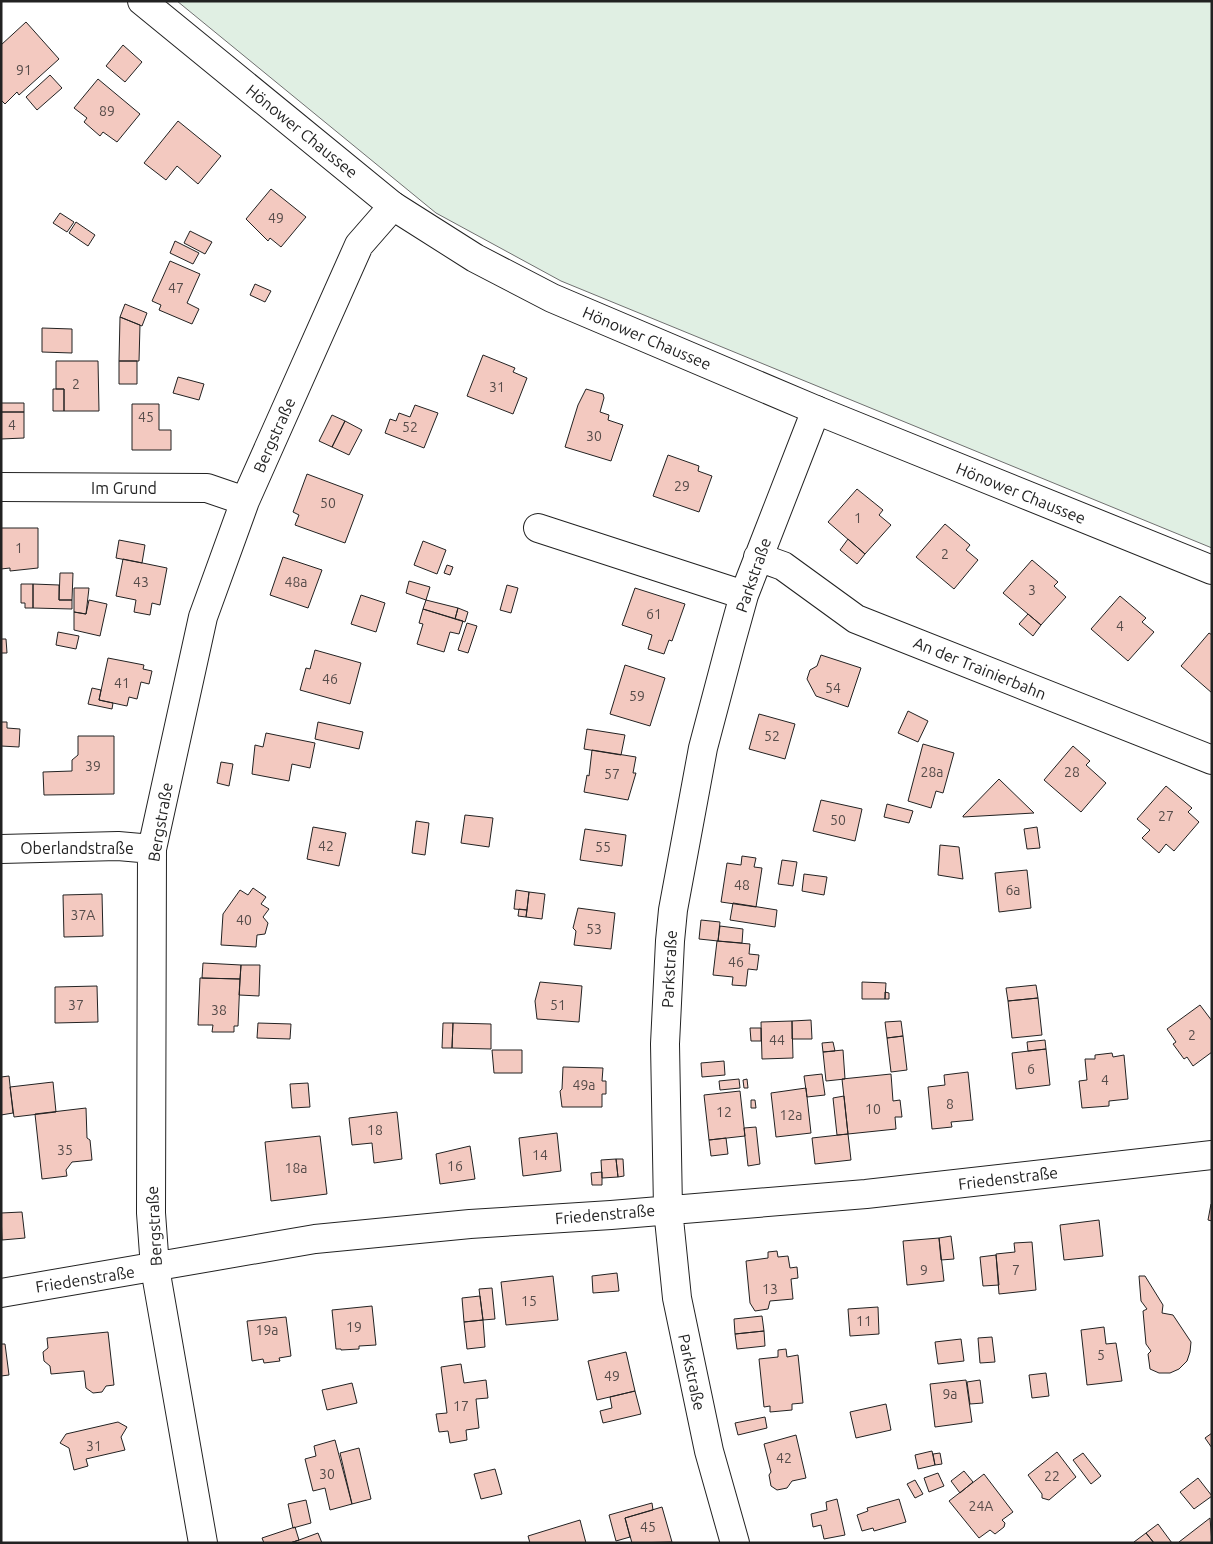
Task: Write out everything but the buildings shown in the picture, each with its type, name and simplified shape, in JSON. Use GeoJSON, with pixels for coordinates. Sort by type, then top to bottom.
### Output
{"type":"FeatureCollection","features":[{"type":"Feature","properties":{"kind":"street","name":"Hönower Chaussee"},"geometry":{"type":"LineString","coordinates":[[142,1],[393,206],[475,258],[552,298],[816,410],[1212,570]]}},
{"type":"Feature","properties":{"kind":"street","name":"Bergstraße"},"geometry":{"type":"LineString","coordinates":[[203,1543],[155,1268],[151,1213],[152,849],[203,617],[245,501],[359,245],[393,206]]}},
{"type":"Feature","properties":{"kind":"street","name":"Parkstraße"},"geometry":{"type":"LineString","coordinates":[[735,1543],[709,1451],[692,1377],[677,1298],[668,1209],[665,1044],[673,910],[704,748],[744,595],[816,410]]}},
{"type":"Feature","properties":{"kind":"street","name":"Im Grund"},"geometry":{"type":"LineString","coordinates":[[1,487],[207,488],[245,501]]}},
{"type":"Feature","properties":{"kind":"street"},"geometry":{"type":"LineString","coordinates":[[538,528],[744,595]]}},
{"type":"Feature","properties":{"kind":"street","name":"An der Trainierbahn"},"geometry":{"type":"LineString","coordinates":[[758,557],[782,566],[856,619],[1212,760]]}},
{"type":"Feature","properties":{"kind":"street","name":"Oberlandstraße"},"geometry":{"type":"LineString","coordinates":[[1,849],[118,846],[152,849]]}},
{"type":"Feature","properties":{"kind":"street","name":"Friedenstraße"},"geometry":{"type":"LineString","coordinates":[[1,1293],[315,1239],[470,1224],[866,1194],[1212,1155]]}},
{"type":"Feature","properties":{"kind":"green space"},"geometry":{"type":"Polygon","coordinates":[[[177,1],[1212,1],[1212,548],[561,281],[436,213],[177,1]]]}}]}
